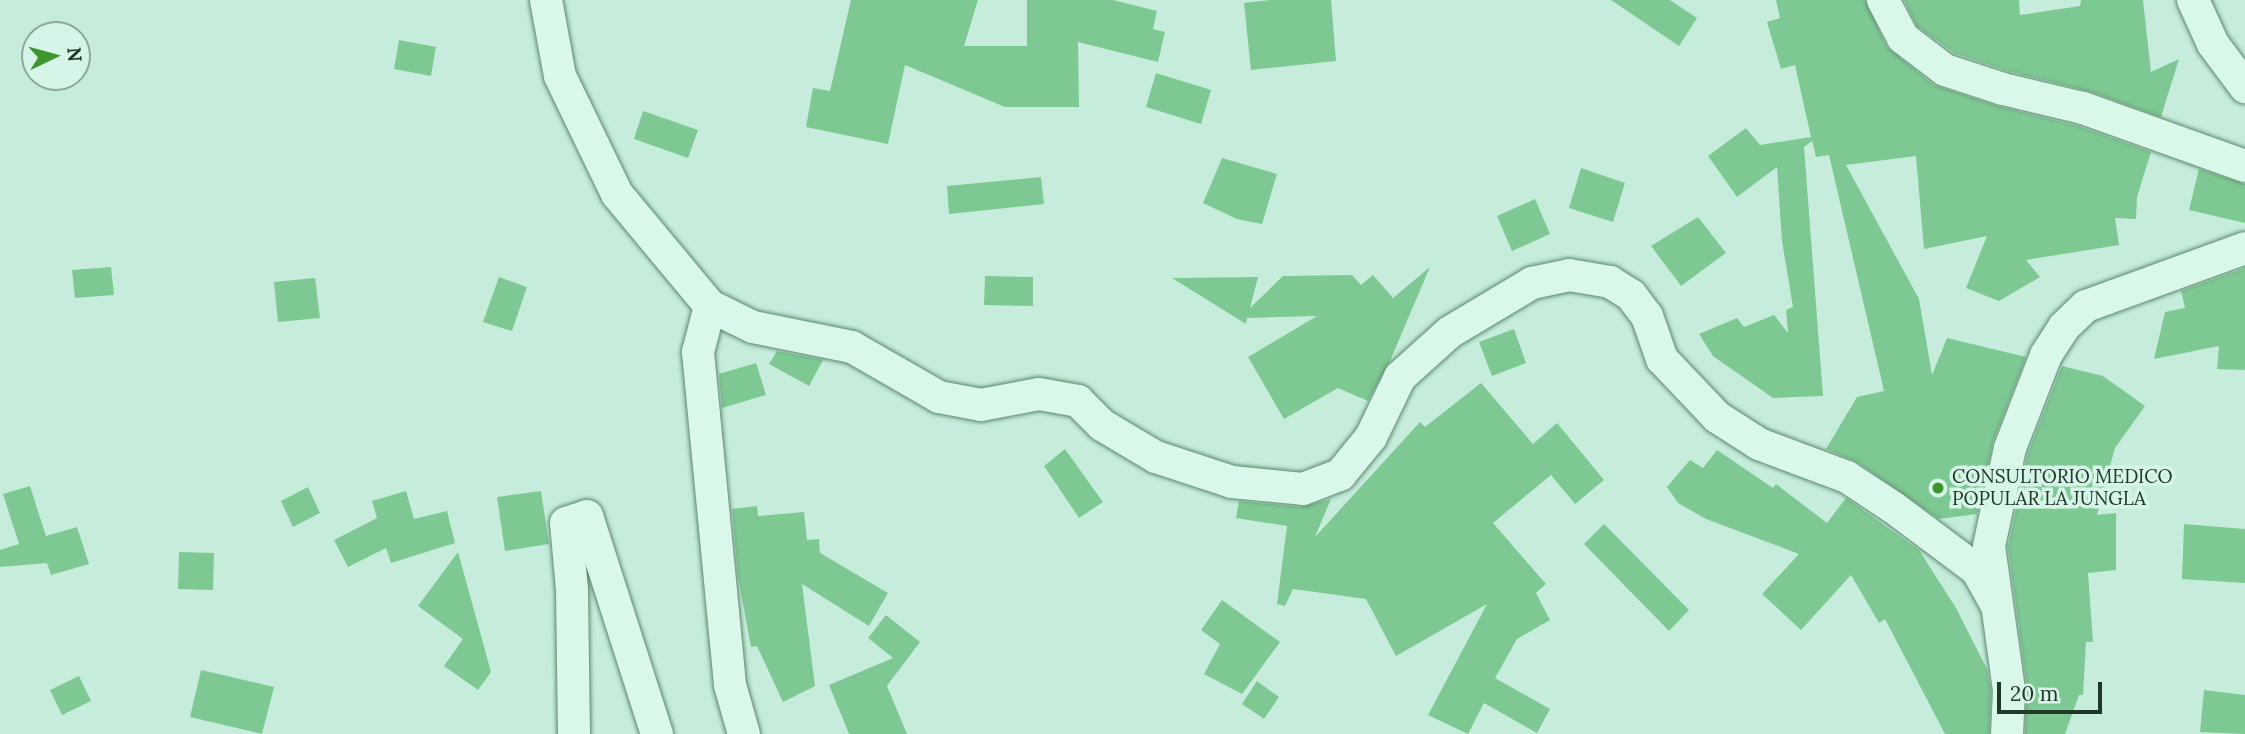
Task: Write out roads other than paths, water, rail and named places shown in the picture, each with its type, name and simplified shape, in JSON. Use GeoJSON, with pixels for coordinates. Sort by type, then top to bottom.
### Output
{"type":"FeatureCollection","features":[{"type":"Feature","properties":{"kind":"street"},"geometry":{"type":"LineString","coordinates":[[546,0],[560,76],[617,194],[710,306],[753,327],[852,347],[939,397],[981,405],[1039,394],[1078,401],[1102,425],[1156,457],[1232,482],[1303,489],[1340,475],[1371,437],[1399,377],[1450,332],[1532,283],[1569,275],[1610,282],[1631,295],[1647,316],[1662,359],[1717,417],[1759,444],[1847,477],[1894,508],[1977,570],[1995,603]]}},
{"type":"Feature","properties":{"kind":"street"},"geometry":{"type":"LineString","coordinates":[[1883,0],[1903,38],[1945,70],[2003,89],[2083,108],[2245,166]]}},
{"type":"Feature","properties":{"kind":"street"},"geometry":{"type":"LineString","coordinates":[[2193,0],[2213,44],[2245,87]]}},
{"type":"Feature","properties":{"kind":"street"},"geometry":{"type":"LineString","coordinates":[[2007,734],[2009,690],[1989,546],[2010,448],[2046,355],[2064,327],[2086,306],[2245,248]]}},
{"type":"Feature","properties":{"kind":"street"},"geometry":{"type":"LineString","coordinates":[[710,306],[698,352],[730,685],[744,734]]}},
{"type":"Feature","properties":{"kind":"street"},"geometry":{"type":"LineString","coordinates":[[574,734],[572,590],[566,523],[587,516],[657,734]]}},
{"type":"Feature","properties":{"kind":"place","name":"CONSULTORIO MEDICO POPULAR LA JUNGLA"},"geometry":{"type":"Point","coordinates":[1938,488]}}]}
